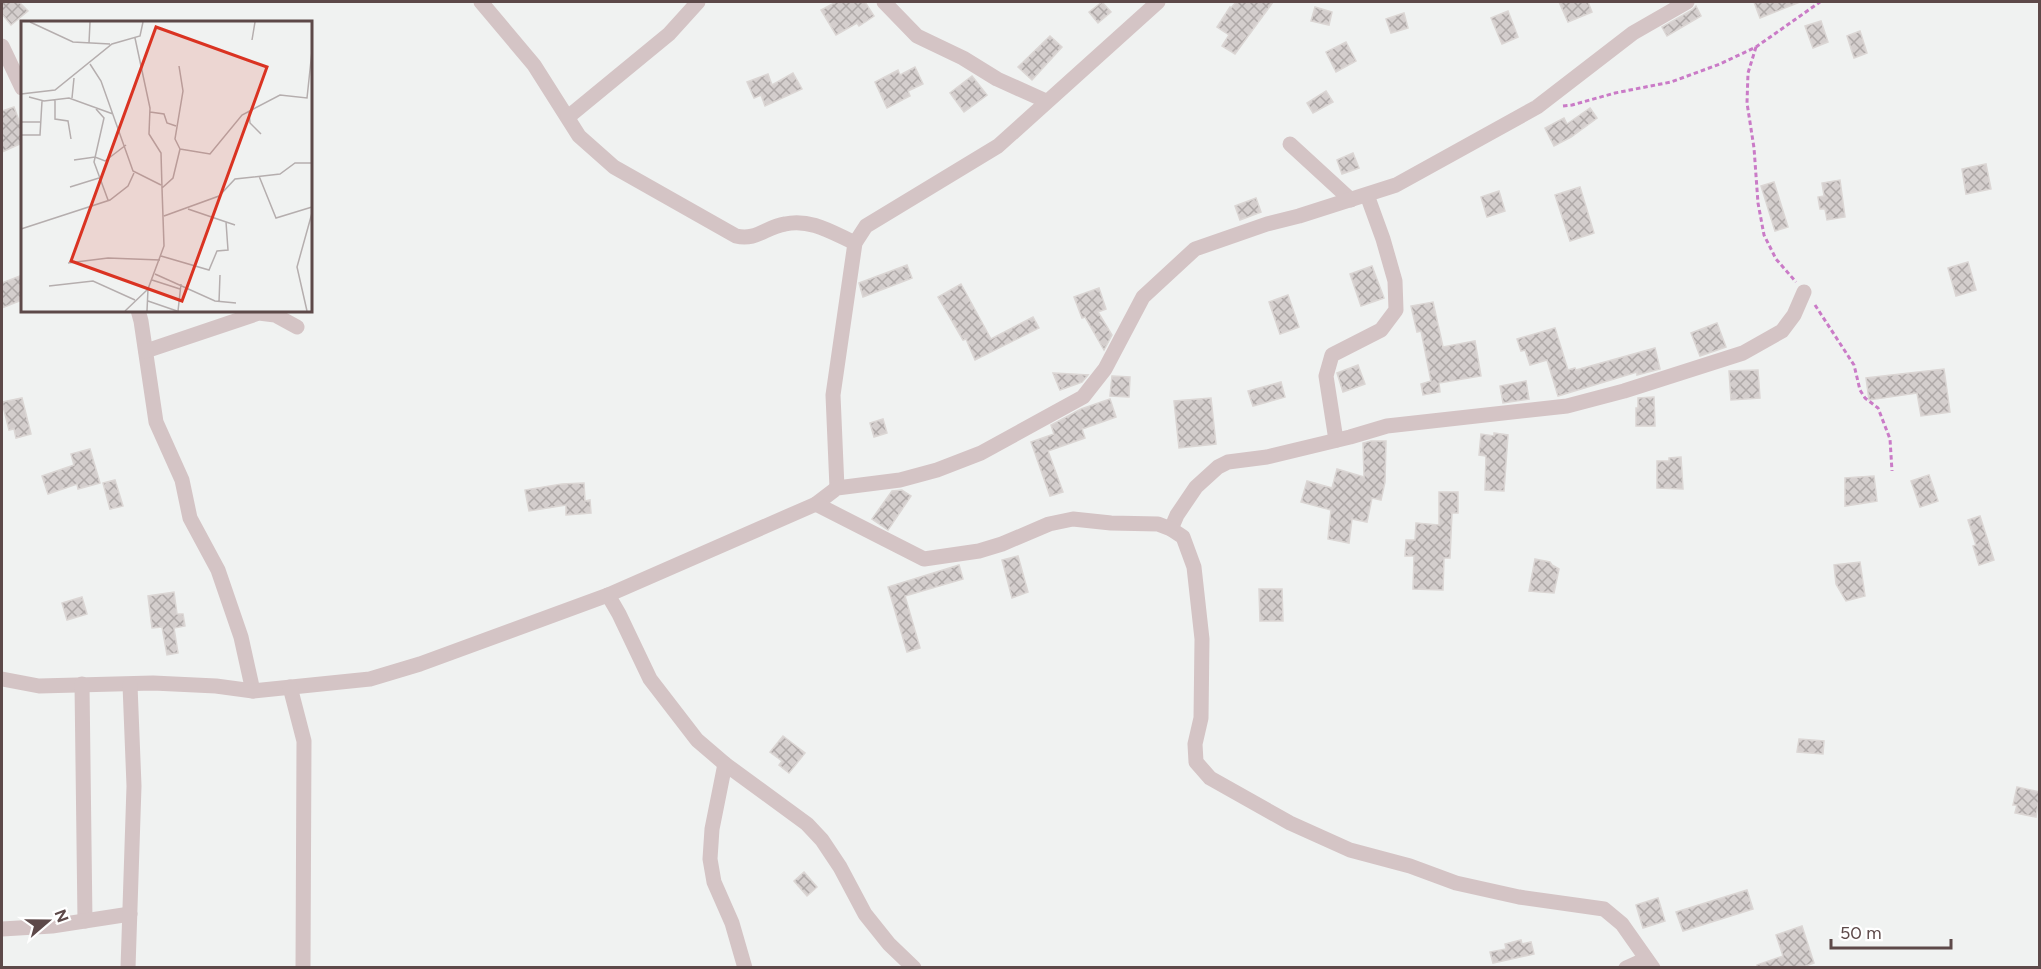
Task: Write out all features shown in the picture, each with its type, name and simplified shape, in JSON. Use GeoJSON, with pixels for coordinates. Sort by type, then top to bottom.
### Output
{"type":"FeatureCollection","features":[{"type":"Feature","properties":{"kind":"street"},"geometry":{"type":"LineString","coordinates":[[481,2],[534,65],[579,136],[614,167],[736,236],[747,239],[784,224],[810,223],[855,243]]}},
{"type":"Feature","properties":{"kind":"street"},"geometry":{"type":"LineString","coordinates":[[568,117],[669,34],[698,2]]}},
{"type":"Feature","properties":{"kind":"street"},"geometry":{"type":"LineString","coordinates":[[884,2],[917,36],[963,58],[997,79],[1046,101]]}},
{"type":"Feature","properties":{"kind":"street"},"geometry":{"type":"LineString","coordinates":[[837,488],[833,394],[855,243],[866,226],[998,146],[1158,2]]}},
{"type":"Feature","properties":{"kind":"street"},"geometry":{"type":"LineString","coordinates":[[2,679],[39,686],[153,683],[254,691],[370,679],[420,664],[608,595],[816,504],[837,488],[900,480],[937,470],[981,453],[1083,397],[1105,369],[1143,297],[1195,249],[1267,224],[1396,185],[1537,107],[1633,33],[1687,2]]}},
{"type":"Feature","properties":{"kind":"street"},"geometry":{"type":"LineString","coordinates":[[2,46],[21,86]]}},
{"type":"Feature","properties":{"kind":"street"},"geometry":{"type":"LineString","coordinates":[[1290,144],[1351,200]]}},
{"type":"Feature","properties":{"kind":"street"},"geometry":{"type":"LineString","coordinates":[[1336,441],[1326,376],[1332,355],[1381,330],[1396,310],[1395,281],[1367,195]]}},
{"type":"Feature","properties":{"kind":"street"},"geometry":{"type":"LineString","coordinates":[[1171,529],[1177,515],[1196,487],[1218,467],[1228,462],[1267,457],[1387,426],[1567,406],[1624,391],[1743,353],[1782,331],[1794,315],[1804,292]]}},
{"type":"Feature","properties":{"kind":"street"},"geometry":{"type":"LineString","coordinates":[[139,312],[156,422],[182,480],[190,518],[218,570],[241,637],[254,691]]}},
{"type":"Feature","properties":{"kind":"street"},"geometry":{"type":"LineString","coordinates":[[146,351],[259,313],[275,315],[297,327]]}},
{"type":"Feature","properties":{"kind":"street"},"geometry":{"type":"LineString","coordinates":[[816,504],[924,559],[979,551],[1049,524],[1073,519],[1158,524],[1171,529],[1183,537],[1196,575],[1202,639],[1201,718],[1195,744],[1196,762],[1210,778],[1290,823],[1350,850],[1410,866],[1456,883],[1519,897],[1604,909],[1622,924],[1650,963],[1626,968]]}},
{"type":"Feature","properties":{"kind":"street"},"geometry":{"type":"LineString","coordinates":[[608,595],[651,679],[697,740],[725,764],[807,824],[822,840],[840,867],[865,914],[889,944],[914,968]]}},
{"type":"Feature","properties":{"kind":"street"},"geometry":{"type":"LineString","coordinates":[[82,684],[85,921]]}},
{"type":"Feature","properties":{"kind":"street"},"geometry":{"type":"LineString","coordinates":[[128,968],[134,786],[130,685]]}},
{"type":"Feature","properties":{"kind":"street"},"geometry":{"type":"LineString","coordinates":[[290,687],[304,741],[303,968]]}},
{"type":"Feature","properties":{"kind":"street"},"geometry":{"type":"LineString","coordinates":[[725,764],[712,829],[710,859],[714,882],[735,931],[746,968]]}},
{"type":"Feature","properties":{"kind":"street"},"geometry":{"type":"LineString","coordinates":[[2,929],[52,926],[130,914]]}},
{"type":"Feature","properties":{"kind":"path"},"geometry":{"type":"LineString","coordinates":[[1537,107],[1572,105],[1615,93],[1671,82],[1720,64],[1756,47],[1820,2]]}},
{"type":"Feature","properties":{"kind":"path"},"geometry":{"type":"LineString","coordinates":[[1756,47],[1748,73],[1747,103],[1754,148],[1758,203],[1764,235],[1776,259],[1829,324],[1854,365],[1860,390],[1865,398],[1878,408],[1890,439],[1892,471]]}},
{"type":"Feature","properties":{"kind":"building"},"geometry":{"type":"Polygon","coordinates":[[[2,2],[19,2],[28,11],[11,25],[2,14],[2,2]]]}},
{"type":"Feature","properties":{"kind":"building"},"geometry":{"type":"Polygon","coordinates":[[[836,2],[865,2],[874,16],[859,26],[857,23],[836,35],[821,10],[836,2]]]}},
{"type":"Feature","properties":{"kind":"building"},"geometry":{"type":"Polygon","coordinates":[[[1102,2],[1111,12],[1098,23],[1089,12],[1102,2]]]}},
{"type":"Feature","properties":{"kind":"building"},"geometry":{"type":"Polygon","coordinates":[[[1236,2],[1273,2],[1235,54],[1222,46],[1229,35],[1217,27],[1236,2]]]}},
{"type":"Feature","properties":{"kind":"building"},"geometry":{"type":"Polygon","coordinates":[[[1559,2],[1588,2],[1592,12],[1568,22],[1559,2]]]}},
{"type":"Feature","properties":{"kind":"building"},"geometry":{"type":"Polygon","coordinates":[[[1754,2],[1800,2],[1760,18],[1754,2]]]}},
{"type":"Feature","properties":{"kind":"building"},"geometry":{"type":"Polygon","coordinates":[[[1696,6],[1701,16],[1667,36],[1662,27],[1696,6]]]}},
{"type":"Feature","properties":{"kind":"building"},"geometry":{"type":"Polygon","coordinates":[[[1315,7],[1332,12],[1329,25],[1311,21],[1315,7]]]}},
{"type":"Feature","properties":{"kind":"building"},"geometry":{"type":"Polygon","coordinates":[[[1508,11],[1518,37],[1502,44],[1491,18],[1508,11]]]}},
{"type":"Feature","properties":{"kind":"building"},"geometry":{"type":"Polygon","coordinates":[[[1404,13],[1408,28],[1391,33],[1386,19],[1404,13]]]}},
{"type":"Feature","properties":{"kind":"building"},"geometry":{"type":"Polygon","coordinates":[[[1821,21],[1828,42],[1813,48],[1805,26],[1821,21]]]}},
{"type":"Feature","properties":{"kind":"building"},"geometry":{"type":"Polygon","coordinates":[[[1860,31],[1867,53],[1854,58],[1847,36],[1860,31]]]}},
{"type":"Feature","properties":{"kind":"building"},"geometry":{"type":"Polygon","coordinates":[[[1050,36],[1062,47],[1032,80],[1018,67],[1050,36]]]}},
{"type":"Feature","properties":{"kind":"building"},"geometry":{"type":"Polygon","coordinates":[[[1346,42],[1356,61],[1336,72],[1326,52],[1346,42]]]}},
{"type":"Feature","properties":{"kind":"building"},"geometry":{"type":"Polygon","coordinates":[[[915,67],[923,84],[908,91],[910,96],[887,108],[875,82],[898,70],[900,75],[915,67]]]}},
{"type":"Feature","properties":{"kind":"building"},"geometry":{"type":"Polygon","coordinates":[[[793,73],[802,89],[765,106],[761,95],[754,98],[747,82],[768,74],[772,85],[793,73]]]}},
{"type":"Feature","properties":{"kind":"building"},"geometry":{"type":"Polygon","coordinates":[[[972,76],[987,95],[964,112],[950,93],[972,76]]]}},
{"type":"Feature","properties":{"kind":"building"},"geometry":{"type":"Polygon","coordinates":[[[1326,91],[1333,102],[1313,113],[1307,103],[1326,91]]]}},
{"type":"Feature","properties":{"kind":"building"},"geometry":{"type":"Polygon","coordinates":[[[14,107],[21,126],[21,143],[2,152],[2,111],[14,107]]]}},
{"type":"Feature","properties":{"kind":"building"},"geometry":{"type":"Polygon","coordinates":[[[1590,108],[1597,118],[1554,146],[1545,128],[1564,118],[1567,124],[1590,108]]]}},
{"type":"Feature","properties":{"kind":"building"},"geometry":{"type":"Polygon","coordinates":[[[1353,153],[1359,168],[1342,174],[1337,160],[1353,153]]]}},
{"type":"Feature","properties":{"kind":"building"},"geometry":{"type":"Polygon","coordinates":[[[1986,164],[1991,189],[1966,194],[1962,169],[1986,164]]]}},
{"type":"Feature","properties":{"kind":"building"},"geometry":{"type":"Polygon","coordinates":[[[1840,180],[1845,217],[1827,220],[1825,209],[1820,209],[1818,197],[1824,196],[1822,183],[1840,180]]]}},
{"type":"Feature","properties":{"kind":"building"},"geometry":{"type":"Polygon","coordinates":[[[1774,182],[1788,227],[1775,231],[1761,186],[1774,182]]]}},
{"type":"Feature","properties":{"kind":"building"},"geometry":{"type":"Polygon","coordinates":[[[1580,187],[1594,233],[1570,241],[1555,195],[1580,187]]]}},
{"type":"Feature","properties":{"kind":"building"},"geometry":{"type":"Polygon","coordinates":[[[1499,191],[1505,211],[1487,217],[1481,197],[1499,191]]]}},
{"type":"Feature","properties":{"kind":"building"},"geometry":{"type":"Polygon","coordinates":[[[1256,198],[1261,212],[1240,220],[1235,206],[1256,198]]]}},
{"type":"Feature","properties":{"kind":"building"},"geometry":{"type":"Polygon","coordinates":[[[1968,262],[1976,290],[1956,296],[1948,268],[1968,262]]]}},
{"type":"Feature","properties":{"kind":"building"},"geometry":{"type":"Polygon","coordinates":[[[907,265],[912,278],[863,297],[859,283],[907,265]]]}},
{"type":"Feature","properties":{"kind":"building"},"geometry":{"type":"Polygon","coordinates":[[[1372,266],[1384,298],[1361,306],[1350,274],[1372,266]]]}},
{"type":"Feature","properties":{"kind":"building"},"geometry":{"type":"Polygon","coordinates":[[[21,275],[21,300],[2,308],[2,283],[21,275]]]}},
{"type":"Feature","properties":{"kind":"building"},"geometry":{"type":"Polygon","coordinates":[[[961,284],[991,339],[1033,317],[1039,328],[975,360],[966,339],[963,340],[938,297],[961,284]]]}},
{"type":"Feature","properties":{"kind":"building"},"geometry":{"type":"Polygon","coordinates":[[[1099,288],[1106,309],[1098,312],[1112,335],[1104,350],[1085,317],[1082,318],[1074,297],[1099,288]]]}},
{"type":"Feature","properties":{"kind":"building"},"geometry":{"type":"Polygon","coordinates":[[[1288,295],[1299,327],[1280,334],[1269,302],[1288,295]]]}},
{"type":"Feature","properties":{"kind":"building"},"geometry":{"type":"Polygon","coordinates":[[[1433,302],[1443,347],[1475,341],[1481,376],[1439,383],[1440,392],[1423,395],[1421,384],[1431,381],[1421,331],[1417,332],[1411,306],[1433,302]]]}},
{"type":"Feature","properties":{"kind":"building"},"geometry":{"type":"Polygon","coordinates":[[[1717,323],[1726,347],[1700,356],[1691,333],[1717,323]]]}},
{"type":"Feature","properties":{"kind":"building"},"geometry":{"type":"Polygon","coordinates":[[[1555,328],[1568,370],[1575,368],[1576,370],[1655,348],[1660,369],[1637,375],[1637,372],[1558,396],[1547,360],[1530,365],[1525,350],[1521,351],[1517,339],[1555,328]]]}},
{"type":"Feature","properties":{"kind":"building"},"geometry":{"type":"Polygon","coordinates":[[[1358,365],[1365,384],[1343,392],[1337,373],[1358,365]]]}},
{"type":"Feature","properties":{"kind":"building"},"geometry":{"type":"Polygon","coordinates":[[[1944,369],[1950,412],[1921,416],[1917,393],[1869,400],[1866,378],[1944,369]]]}},
{"type":"Feature","properties":{"kind":"building"},"geometry":{"type":"Polygon","coordinates":[[[1758,370],[1760,398],[1731,400],[1729,371],[1758,370]]]}},
{"type":"Feature","properties":{"kind":"building"},"geometry":{"type":"Polygon","coordinates":[[[1053,373],[1088,375],[1082,382],[1060,390],[1053,373]]]}},
{"type":"Feature","properties":{"kind":"building"},"geometry":{"type":"Polygon","coordinates":[[[1112,376],[1130,377],[1129,397],[1110,396],[1112,376]]]}},
{"type":"Feature","properties":{"kind":"building"},"geometry":{"type":"Polygon","coordinates":[[[1526,381],[1529,399],[1503,403],[1500,386],[1526,381]]]}},
{"type":"Feature","properties":{"kind":"building"},"geometry":{"type":"Polygon","coordinates":[[[1281,382],[1285,397],[1253,406],[1248,391],[1281,382]]]}},
{"type":"Feature","properties":{"kind":"building"},"geometry":{"type":"Polygon","coordinates":[[[1654,397],[1655,426],[1636,426],[1638,398],[1654,397]]]}},
{"type":"Feature","properties":{"kind":"building"},"geometry":{"type":"Polygon","coordinates":[[[22,398],[31,434],[16,438],[14,429],[9,430],[2,402],[22,398]]]}},
{"type":"Feature","properties":{"kind":"building"},"geometry":{"type":"Polygon","coordinates":[[[1211,398],[1216,444],[1179,448],[1174,401],[1211,398]]]}},
{"type":"Feature","properties":{"kind":"building"},"geometry":{"type":"Polygon","coordinates":[[[1110,399],[1116,417],[1082,429],[1085,438],[1048,451],[1063,492],[1050,496],[1031,442],[1054,434],[1051,425],[1081,409],[1110,399]]]}},
{"type":"Feature","properties":{"kind":"building"},"geometry":{"type":"Polygon","coordinates":[[[883,419],[887,433],[874,437],[870,423],[883,419]]]}},
{"type":"Feature","properties":{"kind":"building"},"geometry":{"type":"Polygon","coordinates":[[[1494,433],[1508,435],[1504,491],[1485,490],[1486,456],[1479,455],[1481,434],[1494,436],[1494,433]]]}},
{"type":"Feature","properties":{"kind":"building"},"geometry":{"type":"Polygon","coordinates":[[[1386,441],[1385,482],[1381,500],[1372,498],[1367,522],[1352,519],[1349,543],[1328,539],[1331,510],[1301,502],[1307,481],[1332,488],[1337,469],[1364,477],[1363,443],[1386,441]]]}},
{"type":"Feature","properties":{"kind":"building"},"geometry":{"type":"Polygon","coordinates":[[[90,449],[100,483],[78,489],[77,484],[48,494],[42,476],[74,465],[71,454],[90,449]]]}},
{"type":"Feature","properties":{"kind":"building"},"geometry":{"type":"Polygon","coordinates":[[[1681,457],[1683,489],[1657,488],[1657,461],[1669,461],[1669,458],[1681,457]]]}},
{"type":"Feature","properties":{"kind":"building"},"geometry":{"type":"Polygon","coordinates":[[[1929,475],[1938,501],[1920,507],[1911,481],[1929,475]]]}},
{"type":"Feature","properties":{"kind":"building"},"geometry":{"type":"Polygon","coordinates":[[[1874,476],[1877,501],[1845,506],[1845,478],[1874,476]]]}},
{"type":"Feature","properties":{"kind":"building"},"geometry":{"type":"Polygon","coordinates":[[[115,480],[123,506],[110,509],[103,483],[115,480]]]}},
{"type":"Feature","properties":{"kind":"building"},"geometry":{"type":"Polygon","coordinates":[[[584,483],[585,501],[590,500],[591,513],[566,515],[566,505],[529,511],[525,490],[584,483]]]}},
{"type":"Feature","properties":{"kind":"building"},"geometry":{"type":"Polygon","coordinates":[[[902,490],[911,496],[888,530],[872,519],[892,491],[902,490]]]}},
{"type":"Feature","properties":{"kind":"building"},"geometry":{"type":"Polygon","coordinates":[[[1439,492],[1458,492],[1458,513],[1452,513],[1450,558],[1444,558],[1443,590],[1413,589],[1414,556],[1405,556],[1406,540],[1415,540],[1416,523],[1439,525],[1439,492]]]}},
{"type":"Feature","properties":{"kind":"building"},"geometry":{"type":"Polygon","coordinates":[[[1980,516],[1994,560],[1979,565],[1973,546],[1976,545],[1968,520],[1980,516]]]}},
{"type":"Feature","properties":{"kind":"building"},"geometry":{"type":"Polygon","coordinates":[[[1018,556],[1028,592],[1012,598],[1002,560],[1018,556]]]}},
{"type":"Feature","properties":{"kind":"building"},"geometry":{"type":"Polygon","coordinates":[[[1535,559],[1550,562],[1559,569],[1554,593],[1529,591],[1535,559]]]}},
{"type":"Feature","properties":{"kind":"building"},"geometry":{"type":"Polygon","coordinates":[[[1860,562],[1865,596],[1846,601],[1836,584],[1834,565],[1860,562]]]}},
{"type":"Feature","properties":{"kind":"building"},"geometry":{"type":"Polygon","coordinates":[[[959,565],[963,579],[905,596],[920,648],[907,652],[888,587],[959,565]]]}},
{"type":"Feature","properties":{"kind":"building"},"geometry":{"type":"Polygon","coordinates":[[[1259,589],[1282,589],[1283,621],[1260,621],[1259,589]]]}},
{"type":"Feature","properties":{"kind":"building"},"geometry":{"type":"Polygon","coordinates":[[[174,592],[177,614],[183,614],[185,626],[174,628],[178,653],[167,655],[162,627],[152,628],[148,596],[174,592]]]}},
{"type":"Feature","properties":{"kind":"building"},"geometry":{"type":"Polygon","coordinates":[[[82,597],[87,614],[67,620],[62,603],[82,597]]]}},
{"type":"Feature","properties":{"kind":"building"},"geometry":{"type":"Polygon","coordinates":[[[783,736],[805,753],[789,773],[779,765],[782,761],[770,752],[783,736]]]}},
{"type":"Feature","properties":{"kind":"building"},"geometry":{"type":"Polygon","coordinates":[[[1799,739],[1824,741],[1823,754],[1797,752],[1799,739]]]}},
{"type":"Feature","properties":{"kind":"building"},"geometry":{"type":"Polygon","coordinates":[[[2017,787],[2040,792],[2036,817],[2015,813],[2017,805],[2013,805],[2017,787]]]}},
{"type":"Feature","properties":{"kind":"building"},"geometry":{"type":"Polygon","coordinates":[[[804,872],[817,887],[807,896],[794,881],[804,872]]]}},
{"type":"Feature","properties":{"kind":"building"},"geometry":{"type":"Polygon","coordinates":[[[1747,890],[1753,909],[1683,931],[1676,912],[1747,890]]]}},
{"type":"Feature","properties":{"kind":"building"},"geometry":{"type":"Polygon","coordinates":[[[1658,898],[1665,921],[1643,928],[1636,905],[1658,898]]]}},
{"type":"Feature","properties":{"kind":"building"},"geometry":{"type":"Polygon","coordinates":[[[1802,926],[1814,963],[1800,968],[1757,968],[1757,965],[1783,956],[1776,935],[1802,926]]]}},
{"type":"Feature","properties":{"kind":"building"},"geometry":{"type":"Polygon","coordinates":[[[1521,940],[1522,944],[1531,942],[1534,954],[1493,963],[1490,952],[1506,949],[1505,944],[1521,940]]]}}]}
